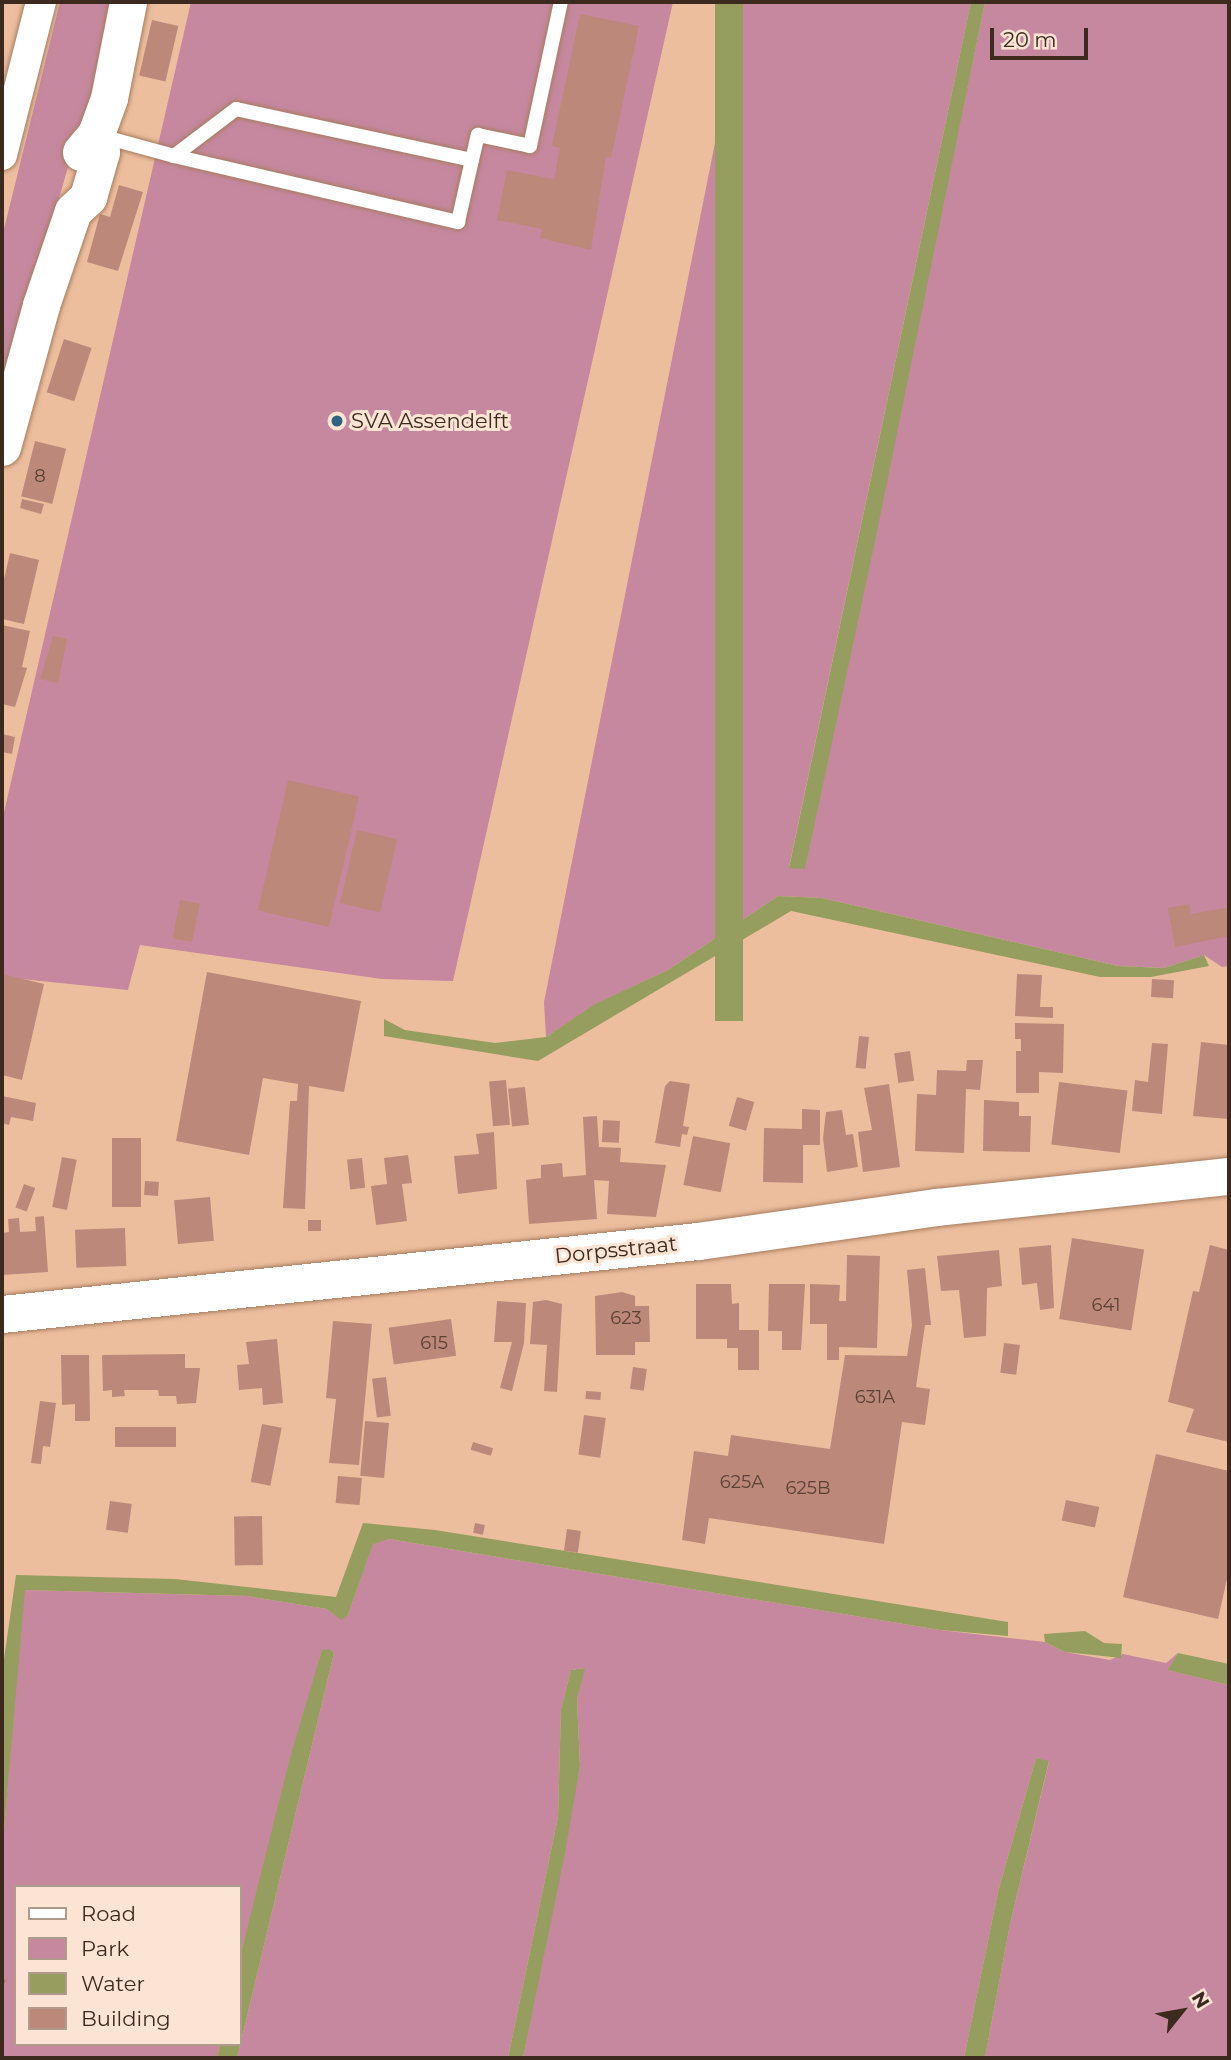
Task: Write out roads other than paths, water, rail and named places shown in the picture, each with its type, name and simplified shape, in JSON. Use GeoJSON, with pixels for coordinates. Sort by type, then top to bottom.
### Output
{"type":"FeatureCollection","features":[{"type":"Feature","properties":{"kind":"street"},"geometry":{"type":"LineString","coordinates":[[2,155],[41,2]]}},
{"type":"Feature","properties":{"kind":"street"},"geometry":{"type":"LineString","coordinates":[[2,447],[41,305],[73,211],[69,190],[83,146],[96,134],[109,98],[128,2]]}},
{"type":"Feature","properties":{"kind":"street","name":"Dorpsstraat"},"geometry":{"type":"LineString","coordinates":[[2,1314],[698,1241],[937,1207],[1229,1176]]}},
{"type":"Feature","properties":{"kind":"lane"},"geometry":{"type":"LineString","coordinates":[[96,134],[174,156],[458,222],[478,135],[530,146],[561,2]]}},
{"type":"Feature","properties":{"kind":"lane"},"geometry":{"type":"LineString","coordinates":[[174,156],[236,109],[472,160]]}},
{"type":"Feature","properties":{"kind":"water"},"geometry":{"type":"Polygon","coordinates":[[[715,2],[743,2],[743,1021],[715,1021],[715,2]]]}},
{"type":"Feature","properties":{"kind":"water"},"geometry":{"type":"Polygon","coordinates":[[[971,2],[985,2],[875,541],[805,869],[789,868],[971,2]]]}},
{"type":"Feature","properties":{"kind":"water"},"geometry":{"type":"Polygon","coordinates":[[[778,896],[822,898],[1118,966],[1164,968],[1204,955],[1209,966],[1151,977],[1100,977],[791,911],[538,1061],[384,1036],[384,1019],[405,1030],[495,1043],[546,1037],[595,1004],[668,970],[778,896]]]}},
{"type":"Feature","properties":{"kind":"water"},"geometry":{"type":"Polygon","coordinates":[[[363,1523],[435,1530],[1008,1622],[1008,1636],[940,1630],[389,1539],[373,1544],[348,1615],[341,1620],[327,1609],[247,1596],[25,1590],[2,1854],[2,1673],[16,1575],[175,1579],[336,1597],[363,1523]]]}},
{"type":"Feature","properties":{"kind":"water"},"geometry":{"type":"Polygon","coordinates":[[[1085,1631],[1104,1643],[1122,1644],[1121,1658],[1065,1652],[1045,1642],[1044,1634],[1085,1631]]]}},
{"type":"Feature","properties":{"kind":"water"},"geometry":{"type":"Polygon","coordinates":[[[329,1649],[334,1653],[242,2037],[242,1949],[290,1758],[322,1650],[329,1649]]]}},
{"type":"Feature","properties":{"kind":"water"},"geometry":{"type":"Polygon","coordinates":[[[1178,1653],[1229,1664],[1229,1685],[1168,1670],[1178,1653]]]}},
{"type":"Feature","properties":{"kind":"water"},"geometry":{"type":"Polygon","coordinates":[[[585,1668],[577,1699],[580,1766],[565,1853],[523,2058],[508,2058],[558,1817],[561,1709],[571,1670],[585,1668]]]}},
{"type":"Feature","properties":{"kind":"water"},"geometry":{"type":"Polygon","coordinates":[[[1036,1758],[1049,1761],[1010,1924],[985,2058],[964,2058],[998,1892],[1036,1758]]]}},
{"type":"Feature","properties":{"kind":"water"},"geometry":{"type":"Polygon","coordinates":[[[220,2046],[240,2046],[237,2058],[217,2058],[220,2046]]]}},
{"type":"Feature","properties":{"kind":"place","name":"SVA Assendelft"},"geometry":{"type":"Point","coordinates":[337,421]}}]}
